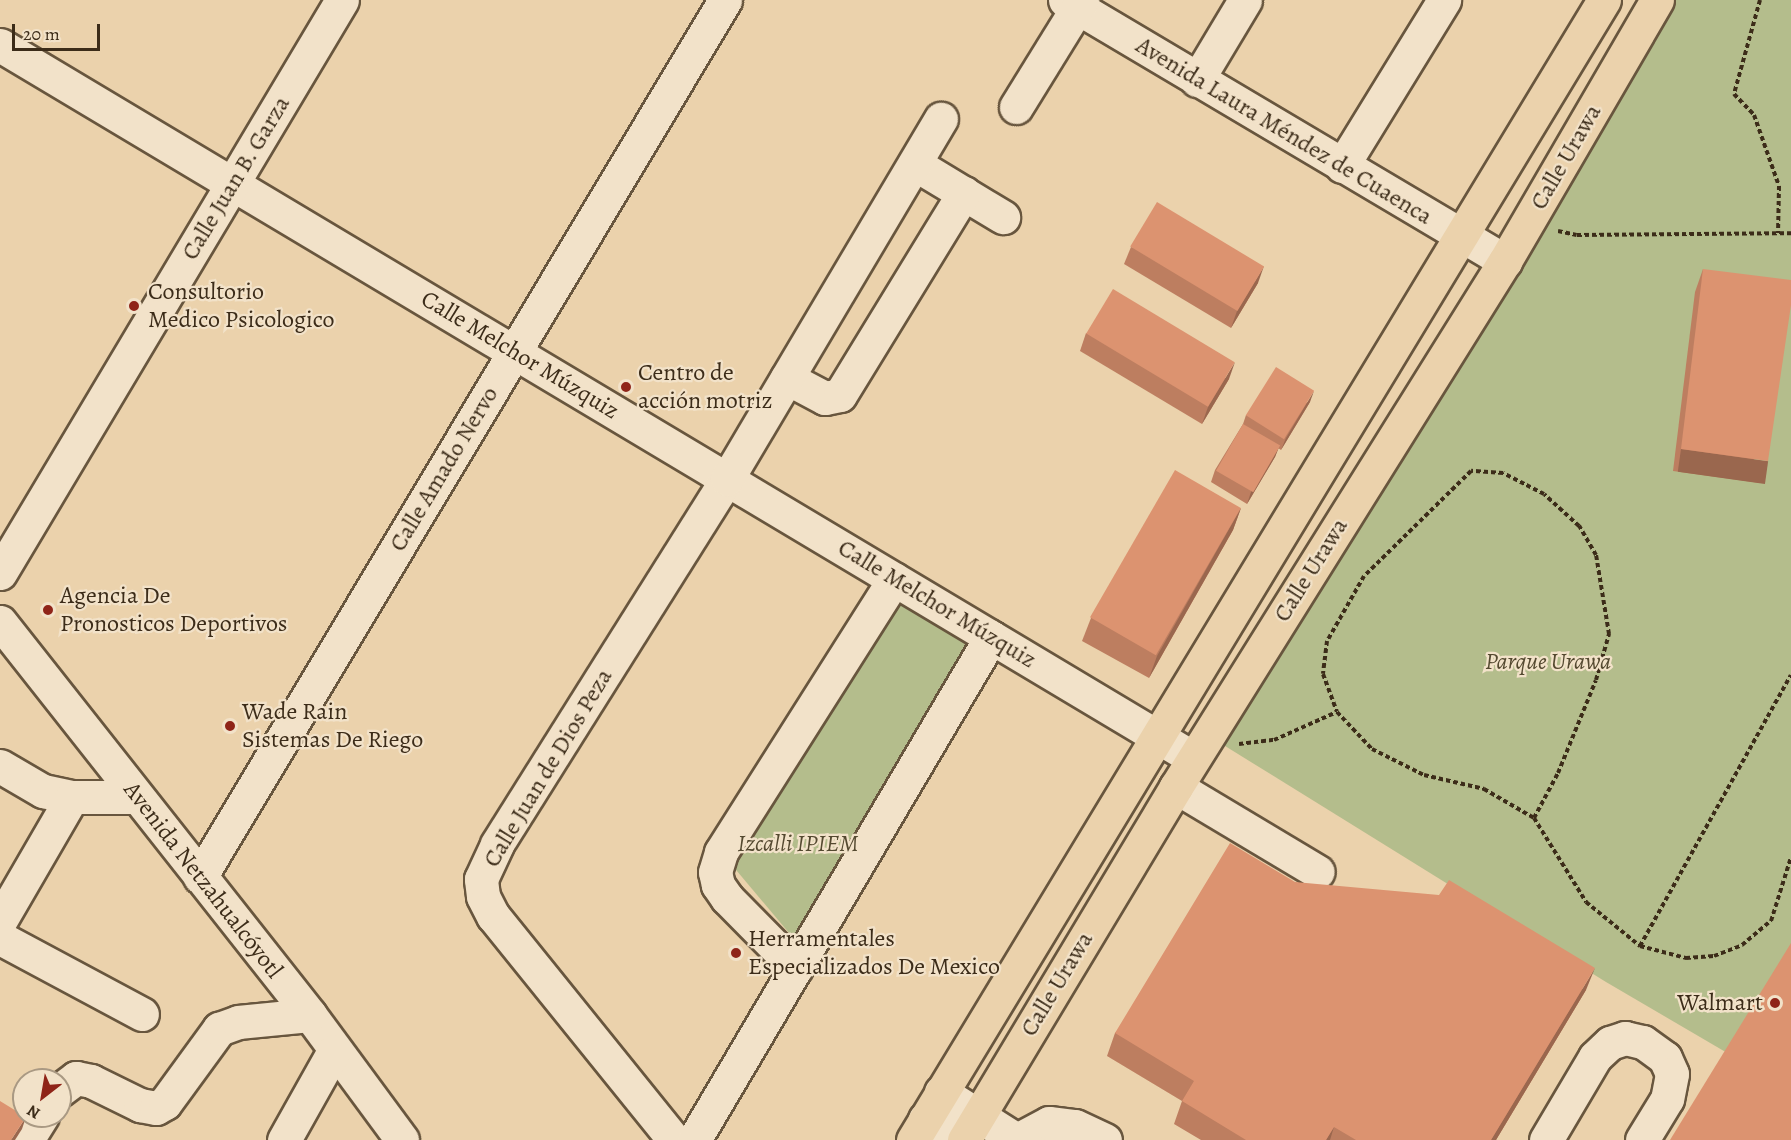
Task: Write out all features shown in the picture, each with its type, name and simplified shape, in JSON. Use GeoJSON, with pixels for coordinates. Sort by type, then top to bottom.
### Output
{"type":"FeatureCollection","features":[{"type":"Feature","properties":{"kind":"main road","name":"Calle Urawa"},"geometry":{"type":"LineString","coordinates":[[926,1117],[1604,0]]}},
{"type":"Feature","properties":{"kind":"main road","name":"Calle Urawa"},"geometry":{"type":"LineString","coordinates":[[967,1134],[1200,748],[1505,261],[1658,0]]}},
{"type":"Feature","properties":{"kind":"street","name":"Calle Juan B. Garza"},"geometry":{"type":"LineString","coordinates":[[0,573],[342,0]]}},
{"type":"Feature","properties":{"kind":"street","name":"Calle Amado Nervo"},"geometry":{"type":"LineString","coordinates":[[200,876],[724,0]]}},
{"type":"Feature","properties":{"kind":"street"},"geometry":{"type":"LineString","coordinates":[[1197,80],[1245,0]]}},
{"type":"Feature","properties":{"kind":"street"},"geometry":{"type":"LineString","coordinates":[[1342,166],[1444,0]]}},
{"type":"Feature","properties":{"kind":"street"},"geometry":{"type":"LineString","coordinates":[[1016,107],[1075,2]]}},
{"type":"Feature","properties":{"kind":"street","name":"Avenida Laura Méndez de Cuaenca"},"geometry":{"type":"LineString","coordinates":[[1075,2],[1197,80],[1505,261]]}},
{"type":"Feature","properties":{"kind":"street","name":"Calle Melchor Múzquiz"},"geometry":{"type":"LineString","coordinates":[[0,45],[1157,735],[1200,748]]}},
{"type":"Feature","properties":{"kind":"street","name":"Calle Juan de Dios Peza"},"geometry":{"type":"LineString","coordinates":[[674,1140],[493,916],[483,896],[481,879],[496,844],[727,479],[941,119]]}},
{"type":"Feature","properties":{"kind":"street"},"geometry":{"type":"LineString","coordinates":[[915,164],[1004,217]]}},
{"type":"Feature","properties":{"kind":"street"},"geometry":{"type":"LineString","coordinates":[[787,378],[825,398],[840,395],[964,193]]}},
{"type":"Feature","properties":{"kind":"street"},"geometry":{"type":"LineString","coordinates":[[796,968],[727,898],[718,885],[715,872],[721,852],[894,579]]}},
{"type":"Feature","properties":{"kind":"street","name":"Avenida Netzahualcóyotl"},"geometry":{"type":"LineString","coordinates":[[0,622],[310,1015],[334,1051],[402,1140]]}},
{"type":"Feature","properties":{"kind":"street"},"geometry":{"type":"LineString","coordinates":[[694,1140],[991,637]]}},
{"type":"Feature","properties":{"kind":"street"},"geometry":{"type":"LineString","coordinates":[[0,766],[43,791],[72,797],[137,797]]}},
{"type":"Feature","properties":{"kind":"street"},"geometry":{"type":"LineString","coordinates":[[1176,787],[1318,872]]}},
{"type":"Feature","properties":{"kind":"street"},"geometry":{"type":"LineString","coordinates":[[0,921],[72,797]]}},
{"type":"Feature","properties":{"kind":"street"},"geometry":{"type":"LineString","coordinates":[[0,938],[142,1014]]}},
{"type":"Feature","properties":{"kind":"street"},"geometry":{"type":"LineString","coordinates":[[72,1081],[76,1078],[91,1082],[140,1105],[156,1108],[165,1103],[219,1029],[238,1022],[310,1015]]}},
{"type":"Feature","properties":{"kind":"street"},"geometry":{"type":"LineString","coordinates":[[1546,1140],[1595,1057],[1610,1044],[1625,1038],[1643,1042],[1665,1058],[1671,1074],[1667,1099],[1642,1140]]}},
{"type":"Feature","properties":{"kind":"street"},"geometry":{"type":"LineString","coordinates":[[284,1140],[334,1051]]}},
{"type":"Feature","properties":{"kind":"street"},"geometry":{"type":"LineString","coordinates":[[926,1117],[967,1134],[1017,1140],[1049,1123],[1075,1126],[1105,1140]]}},
{"type":"Feature","properties":{"kind":"path"},"geometry":{"type":"LineString","coordinates":[[1760,0],[1734,94],[1754,115],[1779,186],[1778,233]]}},
{"type":"Feature","properties":{"kind":"path"},"geometry":{"type":"LineString","coordinates":[[1526,225],[1578,235],[1791,232]]}},
{"type":"Feature","properties":{"kind":"path"},"geometry":{"type":"LineString","coordinates":[[1534,818],[1558,773],[1596,680],[1609,634],[1596,555],[1579,526],[1544,494],[1503,473],[1472,471],[1364,576],[1327,641],[1323,674],[1336,712],[1372,749],[1424,775],[1484,789],[1534,818],[1586,902],[1640,946],[1686,958],[1714,956],[1742,945],[1771,921],[1791,857]]}},
{"type":"Feature","properties":{"kind":"path"},"geometry":{"type":"LineString","coordinates":[[1640,946],[1791,675]]}},
{"type":"Feature","properties":{"kind":"path"},"geometry":{"type":"LineString","coordinates":[[1200,748],[1274,741],[1336,712]]}},
{"type":"Feature","properties":{"kind":"green space","name":"Parque Urawa"},"geometry":{"type":"Polygon","coordinates":[[[1665,0],[1791,0],[1791,952],[1729,1054],[1606,982],[1217,741],[1665,0]]]}},
{"type":"Feature","properties":{"kind":"green space","name":"Izcalli IPIEM"},"geometry":{"type":"Polygon","coordinates":[[[894,579],[991,637],[805,952],[721,852],[894,579]]]}},
{"type":"Feature","properties":{"kind":"building"},"geometry":{"type":"Polygon","coordinates":[[[1157,202],[1264,266],[1237,311],[1130,247],[1157,202]]]}},
{"type":"Feature","properties":{"kind":"building"},"geometry":{"type":"Polygon","coordinates":[[[1703,269],[1791,280],[1791,305],[1768,461],[1681,449],[1703,269]]]}},
{"type":"Feature","properties":{"kind":"building"},"geometry":{"type":"Polygon","coordinates":[[[1113,289],[1235,362],[1208,407],[1086,334],[1113,289]]]}},
{"type":"Feature","properties":{"kind":"building"},"geometry":{"type":"Polygon","coordinates":[[[1276,367],[1314,391],[1284,439],[1246,415],[1276,367]]]}},
{"type":"Feature","properties":{"kind":"building"},"geometry":{"type":"Polygon","coordinates":[[[1243,424],[1280,446],[1253,492],[1216,471],[1243,424]]]}},
{"type":"Feature","properties":{"kind":"building"},"geometry":{"type":"Polygon","coordinates":[[[1175,470],[1241,508],[1156,655],[1090,617],[1175,470]]]}},
{"type":"Feature","properties":{"kind":"building"},"geometry":{"type":"Polygon","coordinates":[[[1230,843],[1295,882],[1439,895],[1449,880],[1595,968],[1491,1140],[1356,1140],[1334,1127],[1326,1140],[1246,1140],[1182,1101],[1194,1081],[1115,1033],[1230,843]]]}},
{"type":"Feature","properties":{"kind":"building","name":"Walmart"},"geometry":{"type":"Polygon","coordinates":[[[1791,943],[1791,1140],[1670,1140],[1791,943]]]}},
{"type":"Feature","properties":{"kind":"building"},"geometry":{"type":"Polygon","coordinates":[[[0,1101],[12,1108],[12,1128],[19,1128],[11,1140],[0,1140],[0,1101]]]}},
{"type":"Feature","properties":{"kind":"place","name":"Consultorio Medico Psicologico"},"geometry":{"type":"Point","coordinates":[134,306]}},
{"type":"Feature","properties":{"kind":"place","name":"Centro de acción motriz"},"geometry":{"type":"Point","coordinates":[626,387]}},
{"type":"Feature","properties":{"kind":"place","name":"Agencia De Pronosticos Deportivos"},"geometry":{"type":"Point","coordinates":[48,610]}},
{"type":"Feature","properties":{"kind":"place","name":"Wade Rain Sistemas De Riego"},"geometry":{"type":"Point","coordinates":[230,726]}},
{"type":"Feature","properties":{"kind":"place","name":"Herramentales Especializados De Mexico"},"geometry":{"type":"Point","coordinates":[736,953]}},
{"type":"Feature","properties":{"kind":"place","name":"Walmart"},"geometry":{"type":"Point","coordinates":[1775,1003]}}]}
